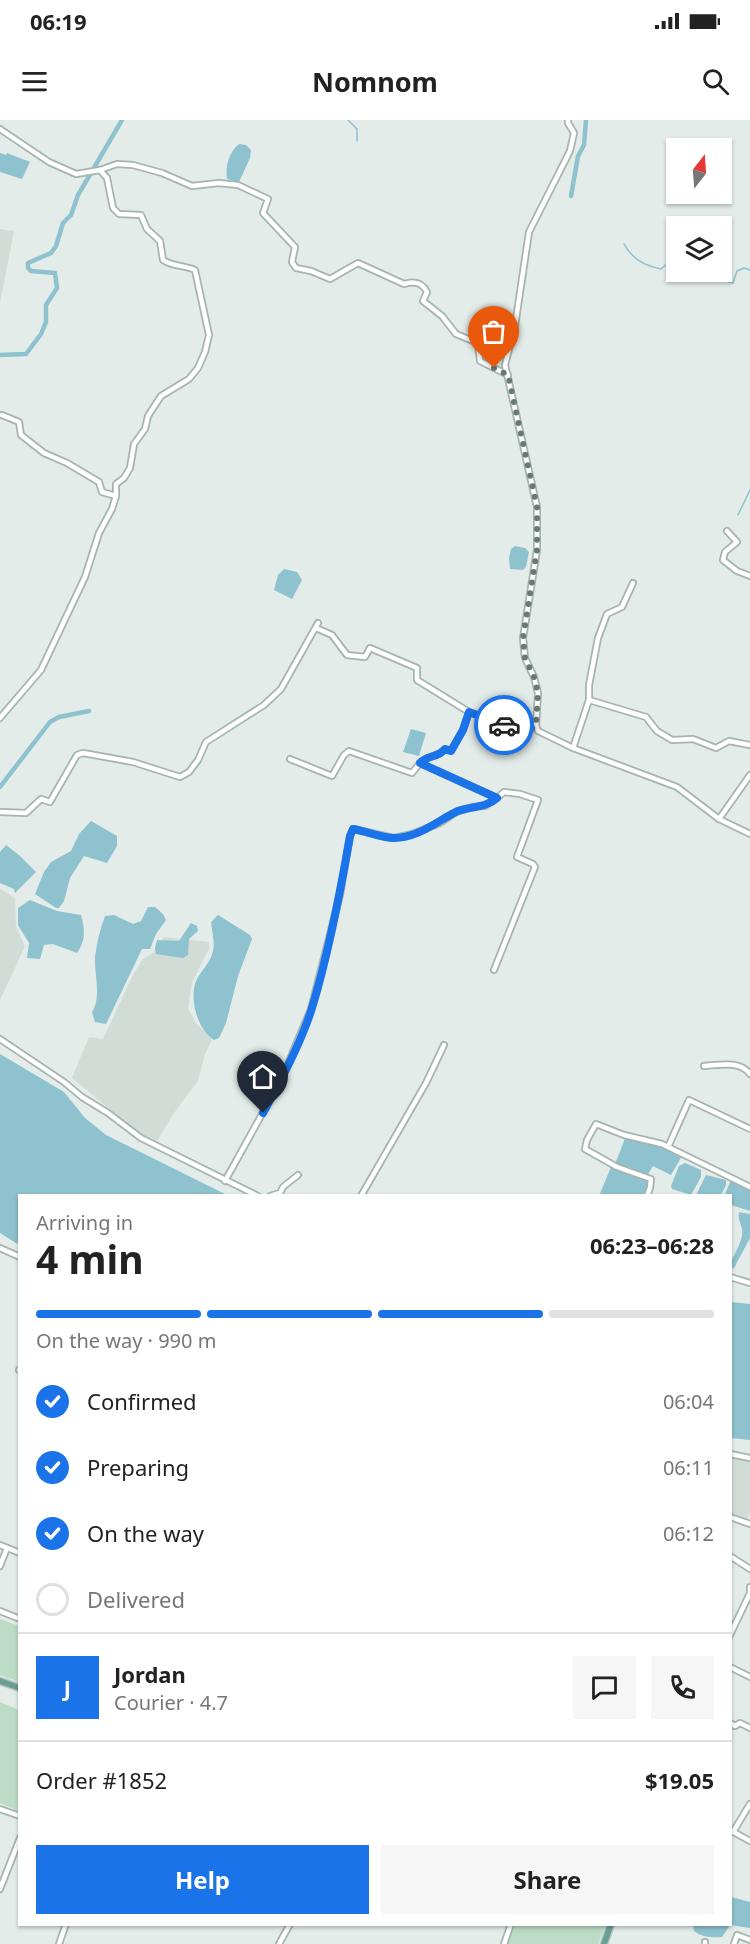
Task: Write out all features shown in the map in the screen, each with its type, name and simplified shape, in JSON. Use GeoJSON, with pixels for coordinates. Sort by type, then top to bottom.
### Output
{"type":"FeatureCollection","features":[{"type":"Feature","properties":{"kind":"main road"},"geometry":{"type":"LineString","coordinates":[[0,1681],[18,1687]]}},
{"type":"Feature","properties":{"kind":"main road"},"geometry":{"type":"LineString","coordinates":[[604,1944],[610,1926]]}},
{"type":"Feature","properties":{"kind":"street"},"geometry":{"type":"LineString","coordinates":[[568,120],[574,133],[570,151],[529,232],[515,326],[505,366],[537,507],[537,550],[523,638],[525,658],[534,677],[538,693],[536,726],[538,731],[573,748],[677,787],[719,819],[750,834]]}},
{"type":"Feature","properties":{"kind":"street"},"geometry":{"type":"LineString","coordinates":[[0,129],[49,162],[76,174],[100,170],[117,164],[133,165],[162,173],[192,186],[219,183],[238,185],[268,199],[263,213],[295,247],[292,262],[296,268],[330,279],[358,263],[404,284],[410,282],[419,284],[427,292],[423,301],[442,316],[456,334],[478,343],[480,361],[508,375]]}},
{"type":"Feature","properties":{"kind":"street"},"geometry":{"type":"LineString","coordinates":[[0,718],[41,670],[85,577],[99,533],[112,509],[116,496],[116,484],[124,478],[130,468],[134,444],[145,429],[148,416],[161,396],[189,379],[198,368],[209,335],[195,270],[188,266],[169,264],[163,260],[160,241],[147,229],[141,214],[119,214],[113,208],[107,178],[100,170]]}},
{"type":"Feature","properties":{"kind":"street"},"geometry":{"type":"LineString","coordinates":[[2,415],[19,422],[21,435],[44,453],[67,463],[99,482],[102,492],[116,496]]}},
{"type":"Feature","properties":{"kind":"street"},"geometry":{"type":"LineString","coordinates":[[727,531],[737,542],[725,552],[723,560],[737,571],[750,576]]}},
{"type":"Feature","properties":{"kind":"street"},"geometry":{"type":"LineString","coordinates":[[573,748],[589,700],[589,685],[598,638],[607,614],[622,606],[633,584]]}},
{"type":"Feature","properties":{"kind":"street"},"geometry":{"type":"LineString","coordinates":[[0,812],[26,813],[41,799],[50,802],[77,755],[83,753],[133,762],[180,777],[189,772],[198,760],[206,742],[264,705],[281,689],[317,626],[332,635],[347,655],[365,657],[370,648],[417,668],[417,680],[469,712],[528,731],[536,726]]}},
{"type":"Feature","properties":{"kind":"street"},"geometry":{"type":"LineString","coordinates":[[589,700],[646,717],[657,731],[672,740],[693,739],[716,748],[729,741],[750,745]]}},
{"type":"Feature","properties":{"kind":"street"},"geometry":{"type":"LineString","coordinates":[[290,759],[332,776],[344,755],[349,751],[412,773],[423,759],[439,755],[445,749],[451,751],[463,730],[469,712]]}},
{"type":"Feature","properties":{"kind":"street"},"geometry":{"type":"LineString","coordinates":[[420,763],[497,798]]}},
{"type":"Feature","properties":{"kind":"street"},"geometry":{"type":"LineString","coordinates":[[719,819],[750,775]]}},
{"type":"Feature","properties":{"kind":"street"},"geometry":{"type":"LineString","coordinates":[[225,1181],[282,1078],[311,1009],[340,895],[353,829],[394,838],[440,823],[456,812],[485,806],[504,792],[538,800],[517,856],[535,867],[494,970]]}},
{"type":"Feature","properties":{"kind":"street"},"geometry":{"type":"LineString","coordinates":[[0,1039],[141,1138],[254,1194]]}},
{"type":"Feature","properties":{"kind":"street"},"geometry":{"type":"LineString","coordinates":[[363,1194],[426,1083],[444,1045]]}},
{"type":"Feature","properties":{"kind":"street"},"geometry":{"type":"LineString","coordinates":[[704,1066],[737,1065],[748,1070],[750,1074]]}},
{"type":"Feature","properties":{"kind":"street"},"geometry":{"type":"LineString","coordinates":[[668,1147],[689,1100],[750,1129]]}},
{"type":"Feature","properties":{"kind":"street"},"geometry":{"type":"LineString","coordinates":[[648,1194],[651,1179],[602,1159],[585,1149],[596,1124],[624,1135],[668,1147],[750,1187]]}},
{"type":"Feature","properties":{"kind":"street"},"geometry":{"type":"LineString","coordinates":[[282,1194],[283,1187],[298,1175]]}},
{"type":"Feature","properties":{"kind":"street"},"geometry":{"type":"LineString","coordinates":[[0,1248],[18,1256]]}},
{"type":"Feature","properties":{"kind":"street"},"geometry":{"type":"LineString","coordinates":[[732,1277],[750,1283]]}},
{"type":"Feature","properties":{"kind":"street"},"geometry":{"type":"LineString","coordinates":[[732,1454],[750,1458]]}},
{"type":"Feature","properties":{"kind":"street"},"geometry":{"type":"LineString","coordinates":[[732,1518],[750,1524]]}},
{"type":"Feature","properties":{"kind":"street"},"geometry":{"type":"LineString","coordinates":[[0,1545],[18,1552]]}},
{"type":"Feature","properties":{"kind":"street"},"geometry":{"type":"LineString","coordinates":[[0,1566],[7,1548]]}},
{"type":"Feature","properties":{"kind":"street"},"geometry":{"type":"LineString","coordinates":[[732,1557],[750,1569]]}},
{"type":"Feature","properties":{"kind":"street"},"geometry":{"type":"LineString","coordinates":[[732,1631],[750,1593],[750,1588]]}},
{"type":"Feature","properties":{"kind":"street"},"geometry":{"type":"LineString","coordinates":[[0,1611],[18,1618]]}},
{"type":"Feature","properties":{"kind":"street"},"geometry":{"type":"LineString","coordinates":[[732,1668],[750,1677]]}},
{"type":"Feature","properties":{"kind":"street"},"geometry":{"type":"LineString","coordinates":[[732,1725],[735,1726],[740,1723],[750,1728]]}},
{"type":"Feature","properties":{"kind":"street"},"geometry":{"type":"LineString","coordinates":[[750,1804],[732,1831],[750,1841]]}},
{"type":"Feature","properties":{"kind":"street"},"geometry":{"type":"LineString","coordinates":[[0,1809],[18,1815]]}},
{"type":"Feature","properties":{"kind":"street"},"geometry":{"type":"LineString","coordinates":[[0,1889],[18,1843]]}},
{"type":"Feature","properties":{"kind":"street"},"geometry":{"type":"LineString","coordinates":[[59,1944],[65,1926]]}},
{"type":"Feature","properties":{"kind":"street"},"geometry":{"type":"LineString","coordinates":[[279,1944],[289,1926]]}},
{"type":"Feature","properties":{"kind":"street"},"geometry":{"type":"LineString","coordinates":[[504,1944],[510,1926]]}},
{"type":"Feature","properties":{"kind":"street"},"geometry":{"type":"LineString","coordinates":[[734,1944],[737,1935],[750,1940]]}},
{"type":"Feature","properties":{"kind":"shaded area"},"geometry":{"type":"Polygon","coordinates":[[[0,229],[14,231],[0,303],[0,229]]]}},
{"type":"Feature","properties":{"kind":"shaded area"},"geometry":{"type":"Polygon","coordinates":[[[0,889],[15,898],[16,927],[25,946],[0,1000],[0,889]]]}},
{"type":"Feature","properties":{"kind":"shaded area"},"geometry":{"type":"Polygon","coordinates":[[[164,937],[209,942],[209,949],[192,982],[188,1008],[196,1023],[212,1040],[205,1054],[198,1081],[157,1141],[139,1133],[72,1078],[89,1037],[103,1039],[134,973],[143,959],[154,952],[164,937]]]}},
{"type":"Feature","properties":{"kind":"shaded area"},"geometry":{"type":"Polygon","coordinates":[[[732,1456],[750,1460],[750,1512],[747,1521],[732,1516],[732,1456]]]}},
{"type":"Feature","properties":{"kind":"green space"},"geometry":{"type":"Polygon","coordinates":[[[0,1619],[18,1626],[18,1682],[0,1675],[0,1619]]]}},
{"type":"Feature","properties":{"kind":"green space"},"geometry":{"type":"Polygon","coordinates":[[[0,1702],[18,1710],[18,1811],[0,1803],[0,1702]]]}},
{"type":"Feature","properties":{"kind":"green space"},"geometry":{"type":"Polygon","coordinates":[[[513,1926],[606,1926],[598,1944],[507,1944],[513,1926]]]}},
{"type":"Feature","properties":{"kind":"water"},"geometry":{"type":"Polygon","coordinates":[[[239,144],[246,145],[251,150],[250,158],[239,182],[227,179],[227,164],[230,155],[239,144]]]}},
{"type":"Feature","properties":{"kind":"water"},"geometry":{"type":"Polygon","coordinates":[[[0,153],[6,155],[7,153],[30,162],[22,179],[0,172],[0,153]]]}},
{"type":"Feature","properties":{"kind":"water"},"geometry":{"type":"Polygon","coordinates":[[[515,546],[525,548],[529,552],[526,567],[523,570],[510,569],[509,558],[511,549],[515,546]]]}},
{"type":"Feature","properties":{"kind":"water"},"geometry":{"type":"Polygon","coordinates":[[[284,569],[297,572],[302,580],[292,599],[274,590],[278,575],[284,569]]]}},
{"type":"Feature","properties":{"kind":"water"},"geometry":{"type":"Polygon","coordinates":[[[411,729],[426,733],[419,756],[403,752],[411,729]]]}},
{"type":"Feature","properties":{"kind":"water"},"geometry":{"type":"Polygon","coordinates":[[[91,821],[117,836],[117,846],[107,863],[84,856],[70,878],[64,901],[59,908],[56,908],[35,894],[51,862],[71,851],[79,834],[91,821]]]}},
{"type":"Feature","properties":{"kind":"water"},"geometry":{"type":"Polygon","coordinates":[[[6,845],[36,872],[15,893],[14,889],[0,883],[0,852],[6,845]]]}},
{"type":"Feature","properties":{"kind":"water"},"geometry":{"type":"Polygon","coordinates":[[[30,900],[57,911],[81,915],[84,935],[77,953],[53,944],[44,945],[40,959],[27,958],[29,943],[18,925],[18,908],[30,900]]]}},
{"type":"Feature","properties":{"kind":"water"},"geometry":{"type":"Polygon","coordinates":[[[148,907],[155,907],[166,920],[156,934],[150,949],[142,949],[106,1024],[95,1022],[92,1012],[97,999],[95,957],[105,916],[114,915],[133,924],[141,921],[148,907]]]}},
{"type":"Feature","properties":{"kind":"water"},"geometry":{"type":"Polygon","coordinates":[[[218,915],[250,935],[252,939],[238,976],[226,1023],[219,1038],[214,1040],[200,1023],[195,1007],[194,991],[197,980],[212,955],[214,944],[211,922],[218,915]]]}},
{"type":"Feature","properties":{"kind":"water"},"geometry":{"type":"Polygon","coordinates":[[[191,923],[197,926],[198,931],[189,939],[188,955],[183,958],[156,954],[157,940],[179,941],[191,923]]]}},
{"type":"Feature","properties":{"kind":"water"},"geometry":{"type":"Polygon","coordinates":[[[0,1054],[64,1092],[85,1118],[106,1135],[225,1194],[18,1194],[18,1244],[0,1233],[0,1054]]]}},
{"type":"Feature","properties":{"kind":"water"},"geometry":{"type":"Polygon","coordinates":[[[626,1136],[682,1156],[671,1175],[653,1166],[647,1176],[615,1164],[626,1136]]]}},
{"type":"Feature","properties":{"kind":"water"},"geometry":{"type":"Polygon","coordinates":[[[685,1163],[701,1170],[701,1177],[692,1194],[672,1189],[671,1186],[679,1166],[685,1163]]]}},
{"type":"Feature","properties":{"kind":"water"},"geometry":{"type":"Polygon","coordinates":[[[611,1167],[647,1181],[649,1184],[644,1194],[600,1194],[611,1167]]]}},
{"type":"Feature","properties":{"kind":"water"},"geometry":{"type":"Polygon","coordinates":[[[706,1175],[726,1180],[722,1194],[696,1194],[706,1175]]]}},
{"type":"Feature","properties":{"kind":"water"},"geometry":{"type":"Polygon","coordinates":[[[731,1180],[750,1189],[750,1211],[732,1205],[732,1194],[725,1194],[731,1180]]]}},
{"type":"Feature","properties":{"kind":"water"},"geometry":{"type":"Polygon","coordinates":[[[739,1212],[750,1214],[750,1238],[732,1268],[732,1260],[742,1236],[739,1212]]]}},
{"type":"Feature","properties":{"kind":"water"},"geometry":{"type":"Polygon","coordinates":[[[732,1302],[750,1304],[750,1440],[732,1438],[732,1302]]]}},
{"type":"Feature","properties":{"kind":"water"},"geometry":{"type":"Polygon","coordinates":[[[732,1897],[750,1902],[750,1928],[732,1925],[732,1897]]]}},
{"type":"Feature","properties":{"kind":"water"},"geometry":{"type":"Polygon","coordinates":[[[693,1926],[729,1926],[722,1937],[703,1936],[694,1931],[693,1926]]]}},
{"type":"Feature","properties":{"kind":"waterway"},"geometry":{"type":"LineString","coordinates":[[0,355],[26,354],[41,334],[46,322],[46,305],[57,288],[55,273],[31,271],[28,263],[51,253],[56,246],[63,223],[71,215],[78,195],[122,120]]}},
{"type":"Feature","properties":{"kind":"waterway"},"geometry":{"type":"LineString","coordinates":[[348,120],[357,129],[357,141]]}},
{"type":"Feature","properties":{"kind":"waterway"},"geometry":{"type":"LineString","coordinates":[[571,196],[578,156],[584,145],[586,120]]}},
{"type":"Feature","properties":{"kind":"waterway"},"geometry":{"type":"LineString","coordinates":[[624,244],[635,258],[649,266],[661,269],[666,265]]}},
{"type":"Feature","properties":{"kind":"waterway"},"geometry":{"type":"LineString","coordinates":[[730,282],[733,283],[737,271],[744,268],[750,270]]}},
{"type":"Feature","properties":{"kind":"waterway"},"geometry":{"type":"LineString","coordinates":[[738,515],[750,490]]}},
{"type":"Feature","properties":{"kind":"waterway"},"geometry":{"type":"LineString","coordinates":[[0,787],[50,722],[59,717],[89,711]]}},
{"type":"Feature","properties":{"kind":"way so far"},"geometry":{"type":"LineString","coordinates":[[494,368],[508,375],[537,507],[537,550],[523,638],[525,658],[534,677],[538,693],[536,726],[528,731],[504,725]]}},
{"type":"Feature","properties":{"kind":"route"},"geometry":{"type":"LineString","coordinates":[[263,1113],[282,1078],[311,1009],[340,895],[353,829],[394,838],[440,823],[456,812],[492,803],[497,798],[420,763],[423,759],[439,755],[445,749],[451,751],[463,730],[469,712],[504,725]]}}]}
